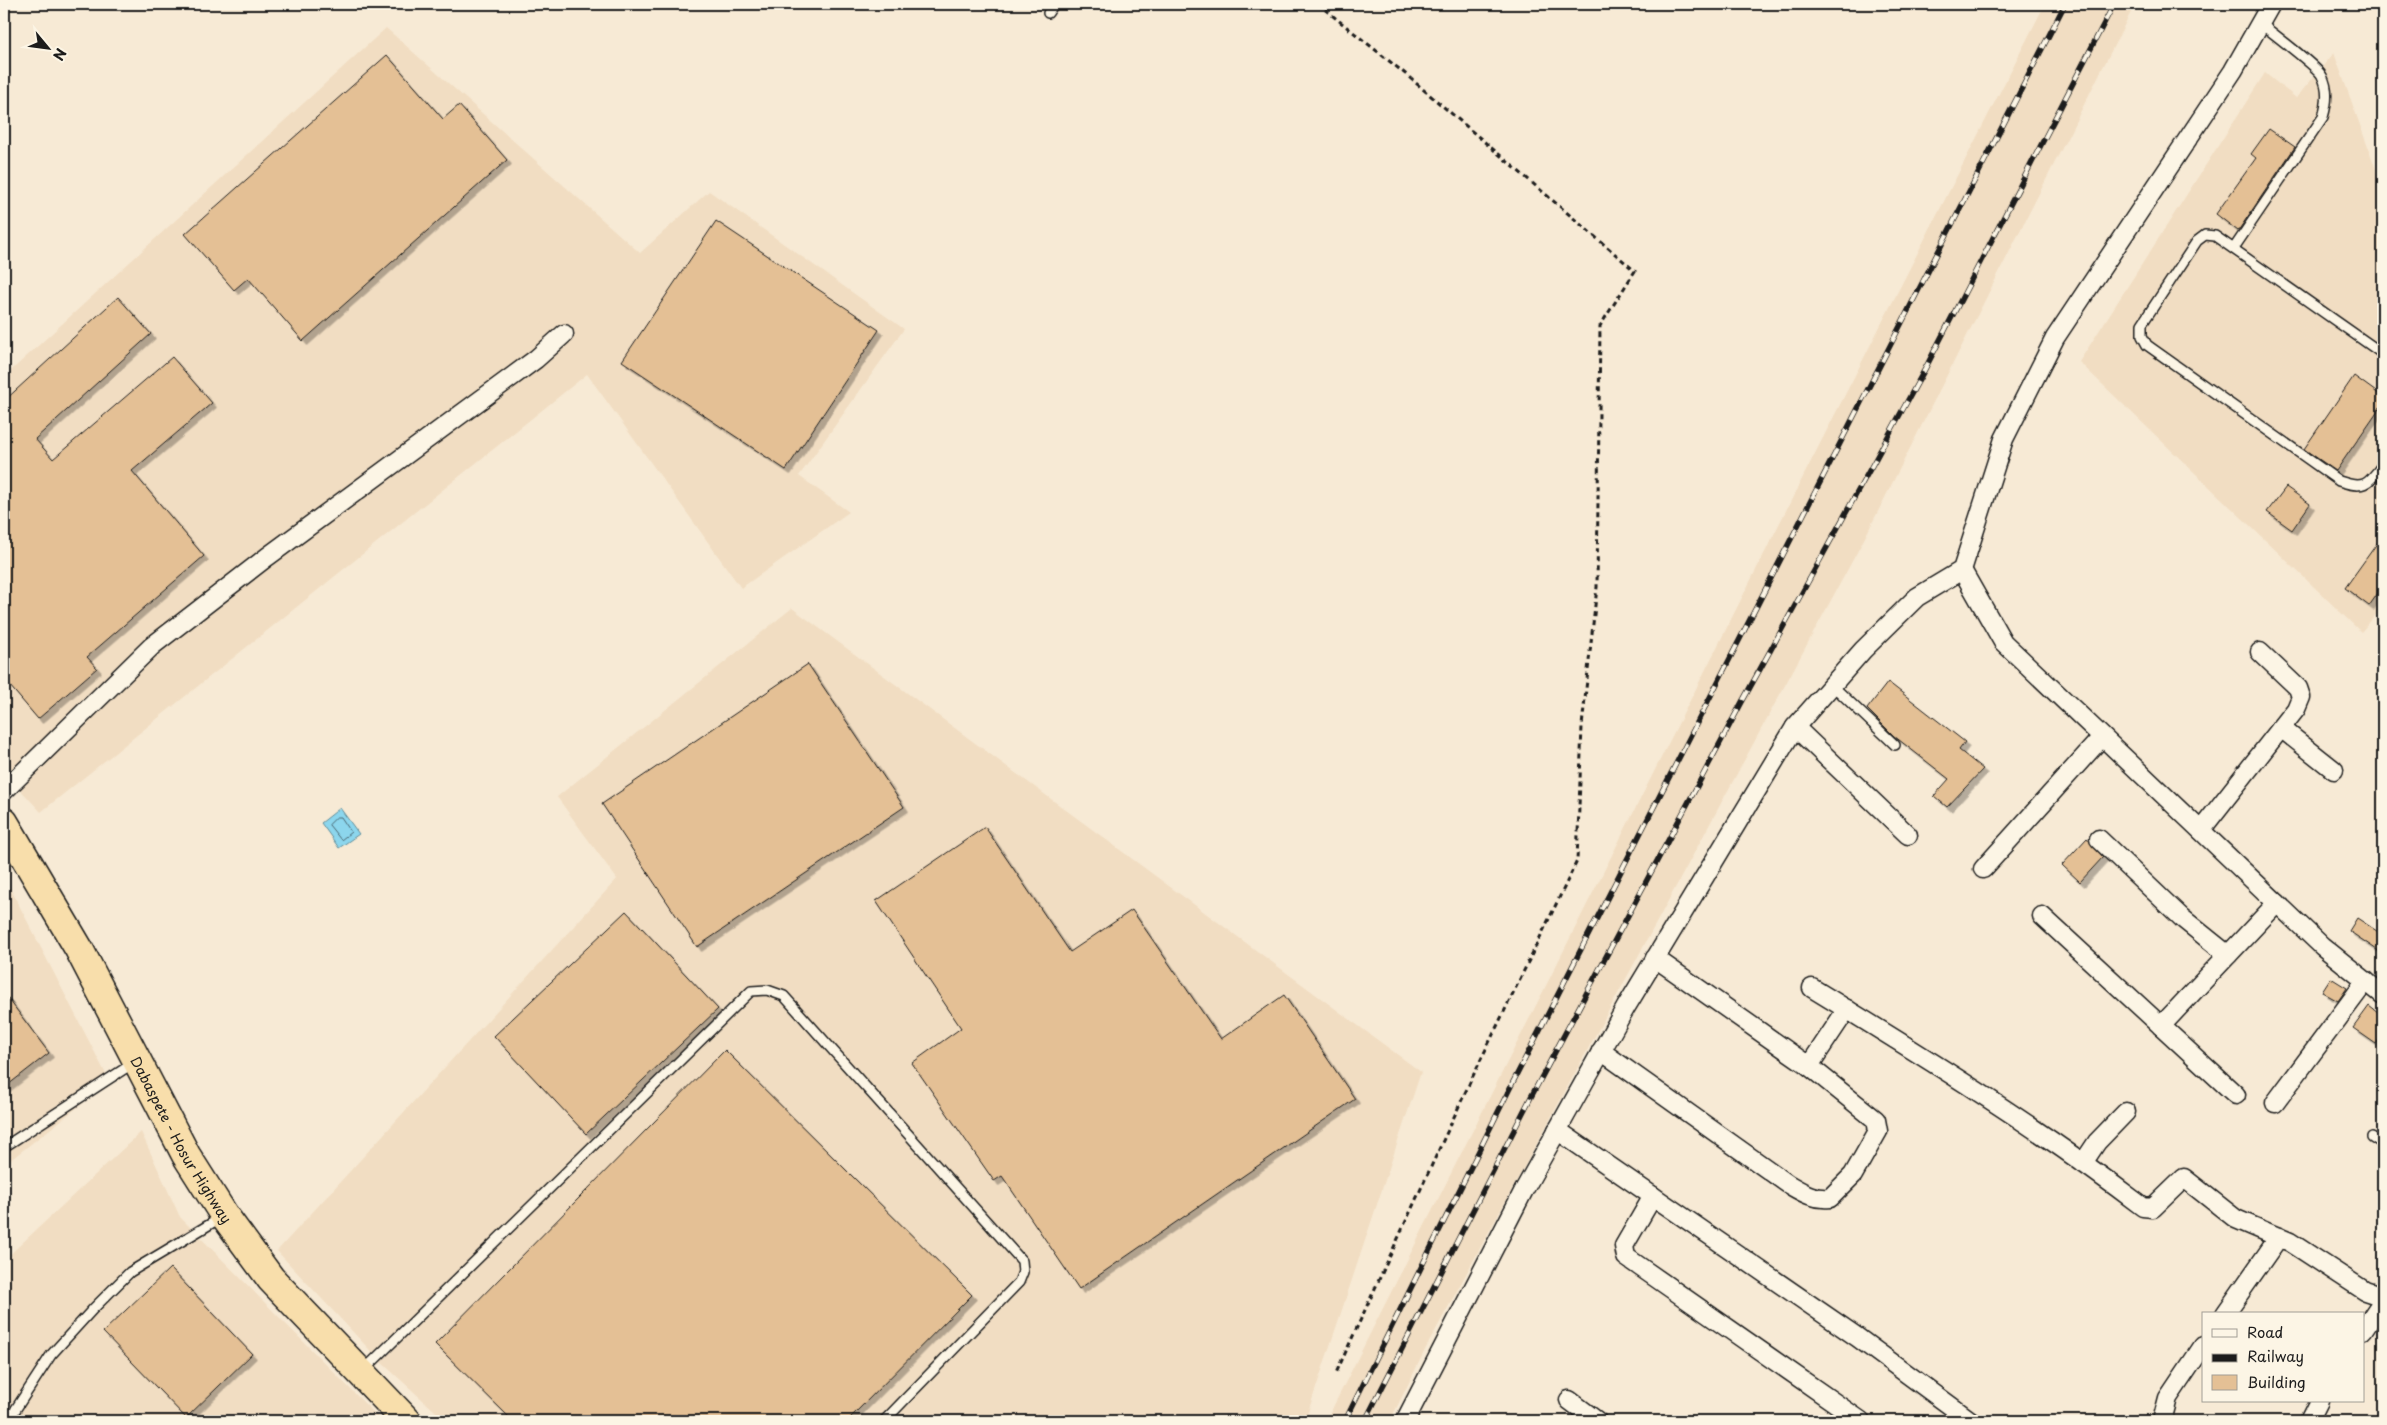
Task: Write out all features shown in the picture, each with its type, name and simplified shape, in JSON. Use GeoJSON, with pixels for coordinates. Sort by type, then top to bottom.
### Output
{"type":"FeatureCollection","features":[{"type":"Feature","properties":{"kind":"highway","name":"Dabaspete - Hosur Highway"},"geometry":{"type":"LineString","coordinates":[[4,822],[79,949],[186,1155],[224,1215],[271,1280],[362,1372],[407,1421]]}},
{"type":"Feature","properties":{"kind":"street"},"geometry":{"type":"LineString","coordinates":[[1404,1421],[1515,1207],[1601,1051],[1795,727],[1863,650],[1917,597],[1962,570],[2004,439],[2055,338],[2233,71],[2271,4]]}},
{"type":"Feature","properties":{"kind":"street"},"geometry":{"type":"LineString","coordinates":[[4,791],[152,646],[275,551],[536,359],[564,334]]}},
{"type":"Feature","properties":{"kind":"street"},"geometry":{"type":"LineString","coordinates":[[1962,570],[2003,642],[2322,946],[2383,995]]}},
{"type":"Feature","properties":{"kind":"street"},"geometry":{"type":"LineString","coordinates":[[2201,830],[2296,709],[2301,697],[2298,688],[2260,652]]}},
{"type":"Feature","properties":{"kind":"street"},"geometry":{"type":"LineString","coordinates":[[1795,727],[1908,835]]}},
{"type":"Feature","properties":{"kind":"street"},"geometry":{"type":"LineString","coordinates":[[2281,728],[2334,770]]}},
{"type":"Feature","properties":{"kind":"street"},"geometry":{"type":"LineString","coordinates":[[1983,869],[2102,737]]}},
{"type":"Feature","properties":{"kind":"street"},"geometry":{"type":"LineString","coordinates":[[2099,839],[2182,918],[2228,955]]}},
{"type":"Feature","properties":{"kind":"street"},"geometry":{"type":"LineString","coordinates":[[2161,1026],[2277,903]]}},
{"type":"Feature","properties":{"kind":"street"},"geometry":{"type":"LineString","coordinates":[[2042,916],[2236,1095]]}},
{"type":"Feature","properties":{"kind":"street"},"geometry":{"type":"LineString","coordinates":[[1601,1051],[1788,1184],[1817,1198],[1830,1198],[1853,1175],[1878,1131],[1876,1120],[1809,1066],[1655,958]]}},
{"type":"Feature","properties":{"kind":"street"},"geometry":{"type":"LineString","coordinates":[[2275,1103],[2366,981]]}},
{"type":"Feature","properties":{"kind":"street"},"geometry":{"type":"LineString","coordinates":[[1812,988],[2083,1163],[2143,1207],[2153,1208],[2184,1178],[2236,1219],[2279,1237],[2365,1291],[2383,1298],[2364,1328]]}},
{"type":"Feature","properties":{"kind":"street"},"geometry":{"type":"LineString","coordinates":[[1809,1066],[1847,1010]]}},
{"type":"Feature","properties":{"kind":"street"},"geometry":{"type":"LineString","coordinates":[[2083,1163],[2097,1142],[2126,1112]]}},
{"type":"Feature","properties":{"kind":"street"},"geometry":{"type":"LineString","coordinates":[[1557,1130],[1887,1358],[1971,1421]]}},
{"type":"Feature","properties":{"kind":"street"},"geometry":{"type":"LineString","coordinates":[[1653,1196],[1624,1246],[1626,1257],[1861,1421]]}},
{"type":"Feature","properties":{"kind":"street"},"geometry":{"type":"LineString","coordinates":[[2226,1312],[2279,1237]]}},
{"type":"Feature","properties":{"kind":"street"},"geometry":{"type":"LineString","coordinates":[[2162,1421],[2168,1398],[2202,1347]]}},
{"type":"Feature","properties":{"kind":"street"},"geometry":{"type":"LineString","coordinates":[[1569,1400],[1596,1421]]}},
{"type":"Feature","properties":{"kind":"street"},"geometry":{"type":"LineString","coordinates":[[2309,1421],[2318,1402]]}},
{"type":"Feature","properties":{"kind":"lane"},"geometry":{"type":"LineString","coordinates":[[1048,13],[1054,4]]}},
{"type":"Feature","properties":{"kind":"lane"},"geometry":{"type":"LineString","coordinates":[[2234,248],[2323,117],[2327,104],[2327,92],[2322,74],[2260,23]]}},
{"type":"Feature","properties":{"kind":"lane"},"geometry":{"type":"LineString","coordinates":[[2383,354],[2215,236],[2205,235],[2197,241],[2142,324],[2142,336],[2147,345],[2339,482],[2360,486],[2369,483],[2383,464]]}},
{"type":"Feature","properties":{"kind":"lane"},"geometry":{"type":"LineString","coordinates":[[1832,685],[1895,745]]}},
{"type":"Feature","properties":{"kind":"lane"},"geometry":{"type":"LineString","coordinates":[[362,1372],[751,991],[767,990],[784,996],[1022,1261],[1023,1272],[1019,1282],[884,1421]]}},
{"type":"Feature","properties":{"kind":"lane"},"geometry":{"type":"LineString","coordinates":[[4,1147],[138,1060]]}},
{"type":"Feature","properties":{"kind":"lane"},"geometry":{"type":"LineString","coordinates":[[2372,1137],[2383,1144]]}},
{"type":"Feature","properties":{"kind":"lane"},"geometry":{"type":"LineString","coordinates":[[8,1421],[52,1355],[93,1309],[130,1272],[224,1215]]}},
{"type":"Feature","properties":{"kind":"path"},"geometry":{"type":"LineString","coordinates":[[1318,4],[1403,72],[1635,271],[1600,326],[1597,587],[1582,726],[1577,861],[1471,1080],[1336,1373]]}},
{"type":"Feature","properties":{"kind":"shaded area"},"geometry":{"type":"Polygon","coordinates":[[[2045,4],[2135,4],[1862,543],[1426,1348],[1390,1421],[1326,1421],[1805,473],[2045,4]]]}},
{"type":"Feature","properties":{"kind":"shaded area"},"geometry":{"type":"Polygon","coordinates":[[[386,28],[640,253],[709,191],[904,329],[799,476],[849,512],[741,588],[587,374],[41,812],[4,772],[4,377],[386,28]]]}},
{"type":"Feature","properties":{"kind":"shaded area"},"geometry":{"type":"Polygon","coordinates":[[[2334,53],[2383,189],[2383,607],[2361,632],[2079,362],[2265,73],[2296,98],[2334,53]]]}},
{"type":"Feature","properties":{"kind":"shaded area"},"geometry":{"type":"Polygon","coordinates":[[[792,608],[1421,1072],[1305,1421],[446,1421],[381,1362],[277,1251],[617,879],[557,797],[792,608]]]}},
{"type":"Feature","properties":{"kind":"shaded area"},"geometry":{"type":"Polygon","coordinates":[[[4,876],[110,1082],[4,1165],[4,876]]]}},
{"type":"Feature","properties":{"kind":"shaded area"},"geometry":{"type":"Polygon","coordinates":[[[141,1132],[180,1217],[382,1421],[4,1421],[4,1260],[141,1132]]]}},
{"type":"Feature","properties":{"kind":"water"},"geometry":{"type":"Polygon","coordinates":[[[340,808],[359,834],[339,848],[321,823],[340,808]]]}},
{"type":"Feature","properties":{"kind":"building"},"geometry":{"type":"Polygon","coordinates":[[[387,55],[443,119],[459,105],[507,160],[303,341],[248,278],[234,290],[185,234],[387,55]]]}},
{"type":"Feature","properties":{"kind":"building"},"geometry":{"type":"Polygon","coordinates":[[[2269,129],[2295,147],[2238,231],[2216,214],[2256,158],[2251,154],[2269,129]]]}},
{"type":"Feature","properties":{"kind":"building"},"geometry":{"type":"Polygon","coordinates":[[[716,221],[879,330],[786,470],[622,361],[716,221]]]}},
{"type":"Feature","properties":{"kind":"building"},"geometry":{"type":"Polygon","coordinates":[[[118,297],[151,334],[35,439],[53,459],[172,357],[212,403],[132,471],[204,556],[87,657],[97,668],[38,719],[4,679],[4,401],[118,297]]]}},
{"type":"Feature","properties":{"kind":"building"},"geometry":{"type":"Polygon","coordinates":[[[2354,376],[2383,397],[2383,403],[2336,471],[2304,449],[2354,376]]]}},
{"type":"Feature","properties":{"kind":"building"},"geometry":{"type":"Polygon","coordinates":[[[2286,487],[2310,504],[2292,530],[2267,512],[2286,487]]]}},
{"type":"Feature","properties":{"kind":"building"},"geometry":{"type":"Polygon","coordinates":[[[2383,535],[2383,586],[2369,606],[2345,588],[2383,535]]]}},
{"type":"Feature","properties":{"kind":"building"},"geometry":{"type":"Polygon","coordinates":[[[808,664],[904,807],[697,947],[602,804],[808,664]]]}},
{"type":"Feature","properties":{"kind":"building"},"geometry":{"type":"Polygon","coordinates":[[[1888,682],[1965,742],[1959,750],[1983,769],[1947,807],[1934,796],[1949,779],[1894,736],[1867,709],[1888,682]]]}},
{"type":"Feature","properties":{"kind":"building"},"geometry":{"type":"Polygon","coordinates":[[[985,827],[1070,952],[1132,910],[1221,1039],[1284,995],[1355,1099],[1079,1289],[1002,1176],[994,1181],[912,1063],[961,1028],[876,901],[985,827]]]}},
{"type":"Feature","properties":{"kind":"building"},"geometry":{"type":"Polygon","coordinates":[[[2087,838],[2103,857],[2080,882],[2062,865],[2087,838]]]}},
{"type":"Feature","properties":{"kind":"building"},"geometry":{"type":"Polygon","coordinates":[[[626,911],[718,1009],[586,1134],[494,1036],[626,911]]]}},
{"type":"Feature","properties":{"kind":"building"},"geometry":{"type":"Polygon","coordinates":[[[2357,918],[2383,935],[2383,954],[2349,931],[2357,918]]]}},
{"type":"Feature","properties":{"kind":"building"},"geometry":{"type":"Polygon","coordinates":[[[2331,978],[2347,988],[2338,1001],[2322,992],[2331,978]]]}},
{"type":"Feature","properties":{"kind":"building"},"geometry":{"type":"Polygon","coordinates":[[[4,993],[49,1053],[4,1088],[4,993]]]}},
{"type":"Feature","properties":{"kind":"building"},"geometry":{"type":"Polygon","coordinates":[[[2369,1006],[2383,1017],[2383,1034],[2376,1044],[2353,1028],[2369,1006]]]}},
{"type":"Feature","properties":{"kind":"building"},"geometry":{"type":"Polygon","coordinates":[[[725,1050],[972,1295],[847,1421],[513,1421],[435,1344],[725,1050]]]}},
{"type":"Feature","properties":{"kind":"building"},"geometry":{"type":"Polygon","coordinates":[[[170,1268],[252,1354],[186,1418],[103,1332],[170,1268]]]}},
{"type":"Feature","properties":{"kind":"railway"},"geometry":{"type":"LineString","coordinates":[[1345,1421],[1510,1088],[2065,4]]}},
{"type":"Feature","properties":{"kind":"railway"},"geometry":{"type":"LineString","coordinates":[[1365,1421],[1531,1097],[1742,702],[1925,369],[2114,4]]}}]}
